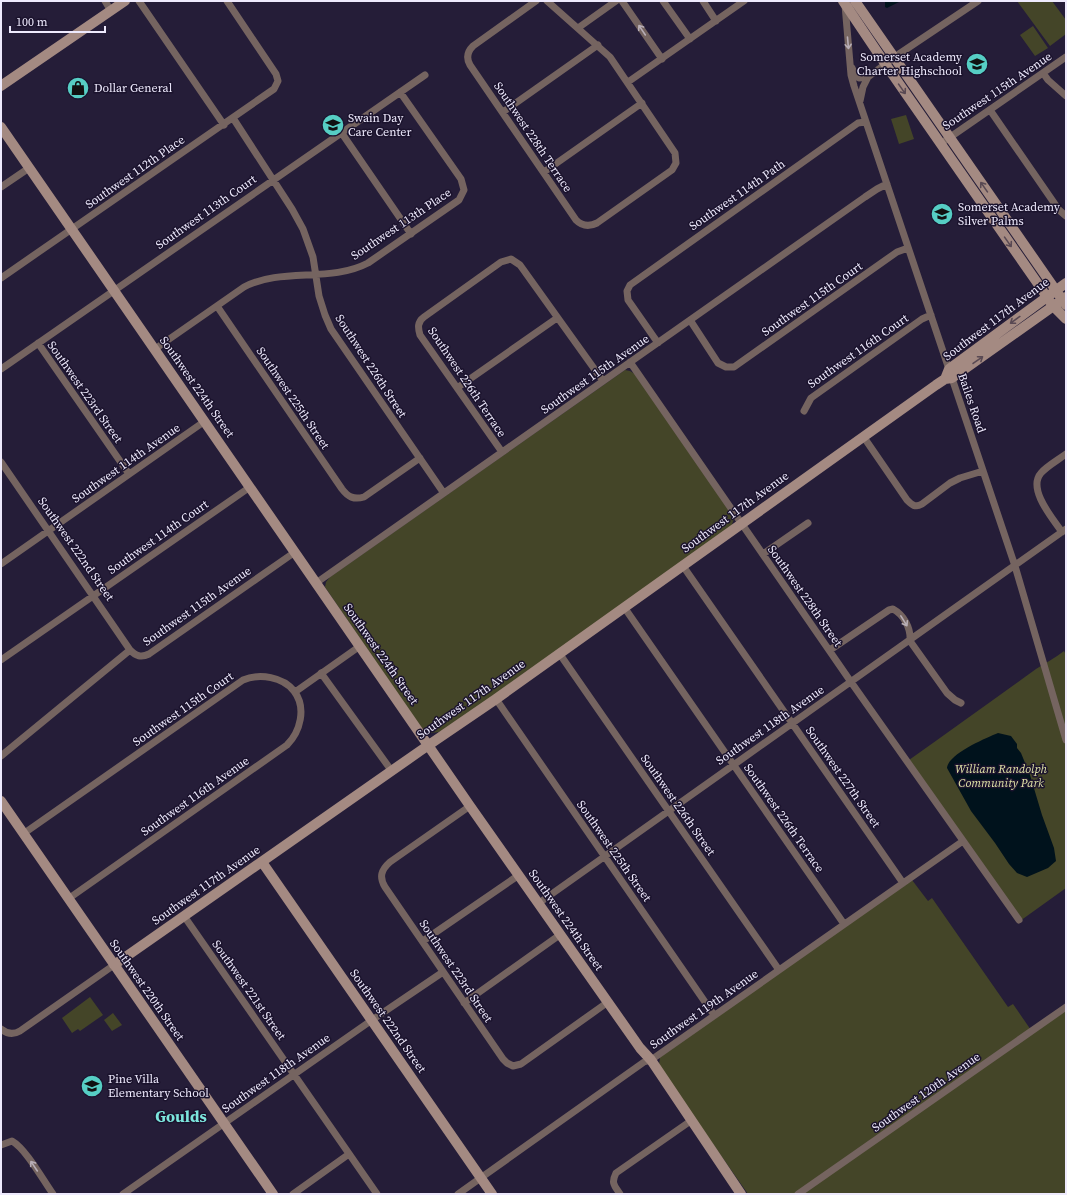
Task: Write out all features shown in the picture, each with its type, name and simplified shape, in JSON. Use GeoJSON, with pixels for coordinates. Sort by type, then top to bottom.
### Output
{"type":"FeatureCollection","features":[{"type":"Feature","properties":{"kind":"street"},"geometry":{"type":"LineString","coordinates":[[105,1],[111,11]]}},
{"type":"Feature","properties":{"kind":"street"},"geometry":{"type":"LineString","coordinates":[[1,86],[125,1]]}},
{"type":"Feature","properties":{"kind":"street"},"geometry":{"type":"LineString","coordinates":[[139,1],[224,125]]}},
{"type":"Feature","properties":{"kind":"street","name":"Southwest 112th Place"},"geometry":{"type":"LineString","coordinates":[[1,278],[272,91],[278,81],[276,74],[227,1]]}},
{"type":"Feature","properties":{"kind":"street","name":"Southwest 228th Terrace"},"geometry":{"type":"LineString","coordinates":[[536,1],[473,46],[469,51],[468,60],[578,222],[581,224],[590,225],[597,222],[672,170],[676,163],[674,151],[642,103]]}},
{"type":"Feature","properties":{"kind":"street"},"geometry":{"type":"LineString","coordinates":[[544,172],[642,103],[610,57],[547,1]]}},
{"type":"Feature","properties":{"kind":"street"},"geometry":{"type":"LineString","coordinates":[[578,28],[616,1]]}},
{"type":"Feature","properties":{"kind":"street"},"geometry":{"type":"LineString","coordinates":[[622,1],[662,59]]}},
{"type":"Feature","properties":{"kind":"street"},"geometry":{"type":"LineString","coordinates":[[663,1],[690,40]]}},
{"type":"Feature","properties":{"kind":"street"},"geometry":{"type":"LineString","coordinates":[[702,1],[716,21]]}},
{"type":"Feature","properties":{"kind":"street"},"geometry":{"type":"LineString","coordinates":[[628,82],[744,1]]}},
{"type":"Feature","properties":{"kind":"street"},"geometry":{"type":"LineString","coordinates":[[855,1],[1065,301]]}},
{"type":"Feature","properties":{"kind":"street"},"geometry":{"type":"LineString","coordinates":[[850,67],[857,77],[868,77],[978,1]]}},
{"type":"Feature","properties":{"kind":"street"},"geometry":{"type":"LineString","coordinates":[[844,3],[940,144],[1054,306],[1066,319]]}},
{"type":"Feature","properties":{"kind":"street","name":"Bailes Road"},"geometry":{"type":"LineString","coordinates":[[844,3],[850,67],[854,86],[931,315],[948,375],[983,471],[1015,566],[1066,740]]}},
{"type":"Feature","properties":{"kind":"street"},"geometry":{"type":"LineString","coordinates":[[503,112],[598,45]]}},
{"type":"Feature","properties":{"kind":"street","name":"Southwest 115th Avenue"},"geometry":{"type":"LineString","coordinates":[[940,144],[1066,57]]}},
{"type":"Feature","properties":{"kind":"street"},"geometry":{"type":"LineString","coordinates":[[1043,73],[1050,83],[1066,96]]}},
{"type":"Feature","properties":{"kind":"street","name":"Southwest 113th Court"},"geometry":{"type":"LineString","coordinates":[[1,369],[425,75]]}},
{"type":"Feature","properties":{"kind":"street"},"geometry":{"type":"LineString","coordinates":[[860,103],[863,87],[868,77]]}},
{"type":"Feature","properties":{"kind":"street","name":"Southwest 113th Place"},"geometry":{"type":"LineString","coordinates":[[155,349],[244,287],[256,281],[357,269],[411,234],[456,202],[463,193],[463,185],[458,175],[400,92]]}},
{"type":"Feature","properties":{"kind":"street"},"geometry":{"type":"LineString","coordinates":[[990,110],[1059,210],[1066,216]]}},
{"type":"Feature","properties":{"kind":"street","name":"Southwest 226th Street"},"geometry":{"type":"LineString","coordinates":[[233,118],[303,229],[311,250],[316,285],[322,308],[331,329],[444,492]]}},
{"type":"Feature","properties":{"kind":"street","name":"Southwest 114th Path"},"geometry":{"type":"LineString","coordinates":[[658,343],[628,300],[627,291],[630,284],[858,124],[865,122]]}},
{"type":"Feature","properties":{"kind":"street","name":"Southwest 224th Street"},"geometry":{"type":"LineString","coordinates":[[1,127],[470,806],[640,1048],[651,1060],[741,1194]]}},
{"type":"Feature","properties":{"kind":"street"},"geometry":{"type":"LineString","coordinates":[[341,132],[411,234]]}},
{"type":"Feature","properties":{"kind":"street"},"geometry":{"type":"LineString","coordinates":[[1,187],[29,168]]}},
{"type":"Feature","properties":{"kind":"street","name":"Southwest 115th Avenue"},"geometry":{"type":"LineString","coordinates":[[316,583],[865,196],[877,188],[887,184]]}},
{"type":"Feature","properties":{"kind":"street","name":"Southwest 115th Court"},"geometry":{"type":"LineString","coordinates":[[690,320],[718,363],[730,368],[737,366],[887,260],[908,248]]}},
{"type":"Feature","properties":{"kind":"street","name":"Southwest 226th Terrace"},"geometry":{"type":"LineString","coordinates":[[502,452],[420,335],[418,328],[419,323],[424,317],[501,262],[511,259],[520,265],[557,318]]}},
{"type":"Feature","properties":{"kind":"street","name":"Southwest 117th Avenue"},"geometry":{"type":"LineString","coordinates":[[948,375],[1047,296],[1066,283]]}},
{"type":"Feature","properties":{"kind":"street","name":"Southwest 117th Avenue"},"geometry":{"type":"LineString","coordinates":[[1,1029],[13,1034],[20,1032],[428,744],[496,699],[948,375],[1054,306],[1065,301]]}},
{"type":"Feature","properties":{"kind":"street","name":"Southwest 225th Street"},"geometry":{"type":"LineString","coordinates":[[217,306],[348,496],[354,498],[366,496],[420,458]]}},
{"type":"Feature","properties":{"kind":"street","name":"Southwest 116th Court"},"geometry":{"type":"LineString","coordinates":[[804,411],[811,398],[922,319],[931,315]]}},
{"type":"Feature","properties":{"kind":"street"},"geometry":{"type":"LineString","coordinates":[[457,388],[557,318],[603,381]]}},
{"type":"Feature","properties":{"kind":"street","name":"Southwest 223rd Street"},"geometry":{"type":"LineString","coordinates":[[38,343],[128,474]]}},
{"type":"Feature","properties":{"kind":"street","name":"Southwest 228th Street"},"geometry":{"type":"LineString","coordinates":[[630,362],[1019,920]]}},
{"type":"Feature","properties":{"kind":"street","name":"Southwest 114th Avenue"},"geometry":{"type":"LineString","coordinates":[[1,564],[205,421]]}},
{"type":"Feature","properties":{"kind":"street"},"geometry":{"type":"LineString","coordinates":[[863,436],[907,500],[914,506],[922,504],[950,483],[960,478],[983,471]]}},
{"type":"Feature","properties":{"kind":"street"},"geometry":{"type":"LineString","coordinates":[[1064,531],[1039,497],[1037,479],[1041,473],[1066,454]]}},
{"type":"Feature","properties":{"kind":"street","name":"Southwest 222nd Street"},"geometry":{"type":"LineString","coordinates":[[1,462],[4,473],[48,531],[130,650]]}},
{"type":"Feature","properties":{"kind":"street","name":"Southwest 114th Court"},"geometry":{"type":"LineString","coordinates":[[1,660],[250,487]]}},
{"type":"Feature","properties":{"kind":"street"},"geometry":{"type":"LineString","coordinates":[[763,554],[808,523]]}},
{"type":"Feature","properties":{"kind":"street","name":"Southwest 118th Avenue"},"geometry":{"type":"LineString","coordinates":[[539,903],[733,764],[852,682],[1064,531]]}},
{"type":"Feature","properties":{"kind":"street","name":"Southwest 115th Avenue"},"geometry":{"type":"LineString","coordinates":[[1,756],[130,650],[140,656],[149,654],[295,552]]}},
{"type":"Feature","properties":{"kind":"street","name":"Southwest 227th Street"},"geometry":{"type":"LineString","coordinates":[[683,566],[903,883]]}},
{"type":"Feature","properties":{"kind":"street","name":"Southwest 226th Terrace"},"geometry":{"type":"LineString","coordinates":[[624,607],[844,924]]}},
{"type":"Feature","properties":{"kind":"street"},"geometry":{"type":"LineString","coordinates":[[830,650],[893,608],[900,614],[910,630],[910,641],[942,687],[951,697],[961,703]]}},
{"type":"Feature","properties":{"kind":"street"},"geometry":{"type":"LineString","coordinates":[[295,692],[360,646]]}},
{"type":"Feature","properties":{"kind":"street","name":"Southwest 226th Street"},"geometry":{"type":"LineString","coordinates":[[559,653],[779,970]]}},
{"type":"Feature","properties":{"kind":"street"},"geometry":{"type":"LineString","coordinates":[[321,673],[391,770]]}},
{"type":"Feature","properties":{"kind":"street","name":"Southwest 115th Court"},"geometry":{"type":"LineString","coordinates":[[23,834],[243,680],[257,677],[272,678],[284,683],[295,692]]}},
{"type":"Feature","properties":{"kind":"street","name":"Southwest 116th Avenue"},"geometry":{"type":"LineString","coordinates":[[68,899],[287,745],[296,734],[300,722],[301,709],[295,692]]}},
{"type":"Feature","properties":{"kind":"street","name":"Southwest 225th Street"},"geometry":{"type":"LineString","coordinates":[[496,699],[714,1015]]}},
{"type":"Feature","properties":{"kind":"street","name":"Southwest 220th Street"},"geometry":{"type":"LineString","coordinates":[[1,802],[273,1194]]}},
{"type":"Feature","properties":{"kind":"street","name":"Southwest 223rd Street"},"geometry":{"type":"LineString","coordinates":[[470,806],[390,862],[384,867],[381,874],[385,887],[464,1003],[505,1061],[513,1066],[523,1062],[608,1002]]}},
{"type":"Feature","properties":{"kind":"street","name":"Southwest 119th Avenue"},"geometry":{"type":"LineString","coordinates":[[458,1194],[644,1062],[651,1060],[963,841]]}},
{"type":"Feature","properties":{"kind":"street","name":"Southwest 222nd Street"},"geometry":{"type":"LineString","coordinates":[[262,862],[492,1194]]}},
{"type":"Feature","properties":{"kind":"street"},"geometry":{"type":"LineString","coordinates":[[423,942],[519,874]]}},
{"type":"Feature","properties":{"kind":"street","name":"Southwest 221st Street"},"geometry":{"type":"LineString","coordinates":[[184,916],[377,1194]]}},
{"type":"Feature","properties":{"kind":"street"},"geometry":{"type":"LineString","coordinates":[[464,1003],[561,934]]}},
{"type":"Feature","properties":{"kind":"street","name":"Southwest 118th Avenue"},"geometry":{"type":"LineString","coordinates":[[123,1194],[443,972]]}},
{"type":"Feature","properties":{"kind":"street","name":"Southwest 120th Avenue"},"geometry":{"type":"LineString","coordinates":[[798,1194],[1066,1007]]}},
{"type":"Feature","properties":{"kind":"street"},"geometry":{"type":"LineString","coordinates":[[620,1194],[614,1186],[613,1179],[616,1173],[692,1120]]}},
{"type":"Feature","properties":{"kind":"street"},"geometry":{"type":"LineString","coordinates":[[1,1145],[12,1141],[17,1144],[53,1194]]}},
{"type":"Feature","properties":{"kind":"street"},"geometry":{"type":"LineString","coordinates":[[293,1194],[350,1154]]}},
{"type":"Feature","properties":{"kind":"green space"},"geometry":{"type":"Polygon","coordinates":[[[1017,1],[1052,1],[1066,20],[1066,34],[1050,46],[1017,1]]]}},
{"type":"Feature","properties":{"kind":"green space"},"geometry":{"type":"Polygon","coordinates":[[[1033,26],[1048,48],[1035,56],[1020,35],[1033,26]]]}},
{"type":"Feature","properties":{"kind":"green space"},"geometry":{"type":"Polygon","coordinates":[[[906,115],[914,139],[899,144],[891,119],[906,115]]]}},
{"type":"Feature","properties":{"kind":"green space"},"geometry":{"type":"Polygon","coordinates":[[[625,370],[635,374],[732,514],[734,519],[731,527],[446,729],[433,733],[425,730],[410,712],[325,587],[326,582],[330,577],[625,370]]]}},
{"type":"Feature","properties":{"kind":"green space","name":"William Randolph Community Park"},"geometry":{"type":"Polygon","coordinates":[[[1064,651],[1066,655],[1066,888],[1020,921],[909,760],[1036,669],[1064,651]]]}},
{"type":"Feature","properties":{"kind":"green space"},"geometry":{"type":"Polygon","coordinates":[[[912,880],[928,901],[932,898],[1008,1007],[1013,1004],[1033,1033],[1066,1010],[1066,1194],[748,1194],[663,1073],[659,1065],[660,1057],[912,880]]]}},
{"type":"Feature","properties":{"kind":"green space"},"geometry":{"type":"Polygon","coordinates":[[[90,997],[103,1015],[80,1031],[78,1029],[72,1033],[62,1018],[90,997]]]}},
{"type":"Feature","properties":{"kind":"green space"},"geometry":{"type":"Polygon","coordinates":[[[113,1013],[122,1025],[112,1031],[104,1020],[113,1013]]]}},
{"type":"Feature","properties":{"kind":"water"},"geometry":{"type":"Polygon","coordinates":[[[885,1],[901,1],[887,8],[885,7],[885,1]]]}},
{"type":"Feature","properties":{"kind":"water"},"geometry":{"type":"Polygon","coordinates":[[[998,733],[1011,736],[1017,744],[1017,748],[1021,753],[1030,775],[1054,848],[1056,861],[1048,868],[1027,877],[1017,873],[1009,864],[971,811],[947,768],[949,763],[960,752],[998,733]]]}},
{"type":"Feature","properties":{"kind":"place","name":"Somerset Academy Charter Highschool"},"geometry":{"type":"Point","coordinates":[977,64]}},
{"type":"Feature","properties":{"kind":"place","name":"Dollar General"},"geometry":{"type":"Point","coordinates":[78,88]}},
{"type":"Feature","properties":{"kind":"place","name":"Swain Day Care Center"},"geometry":{"type":"Point","coordinates":[333,125]}},
{"type":"Feature","properties":{"kind":"place","name":"Somerset Academy Silver Palms"},"geometry":{"type":"Point","coordinates":[942,214]}},
{"type":"Feature","properties":{"kind":"place","name":"Pine Villa Elementary School"},"geometry":{"type":"Point","coordinates":[92,1086]}},
{"type":"Feature","properties":{"kind":"district","name":"Goulds"},"geometry":{"type":"Point","coordinates":[181,1116]}}]}
